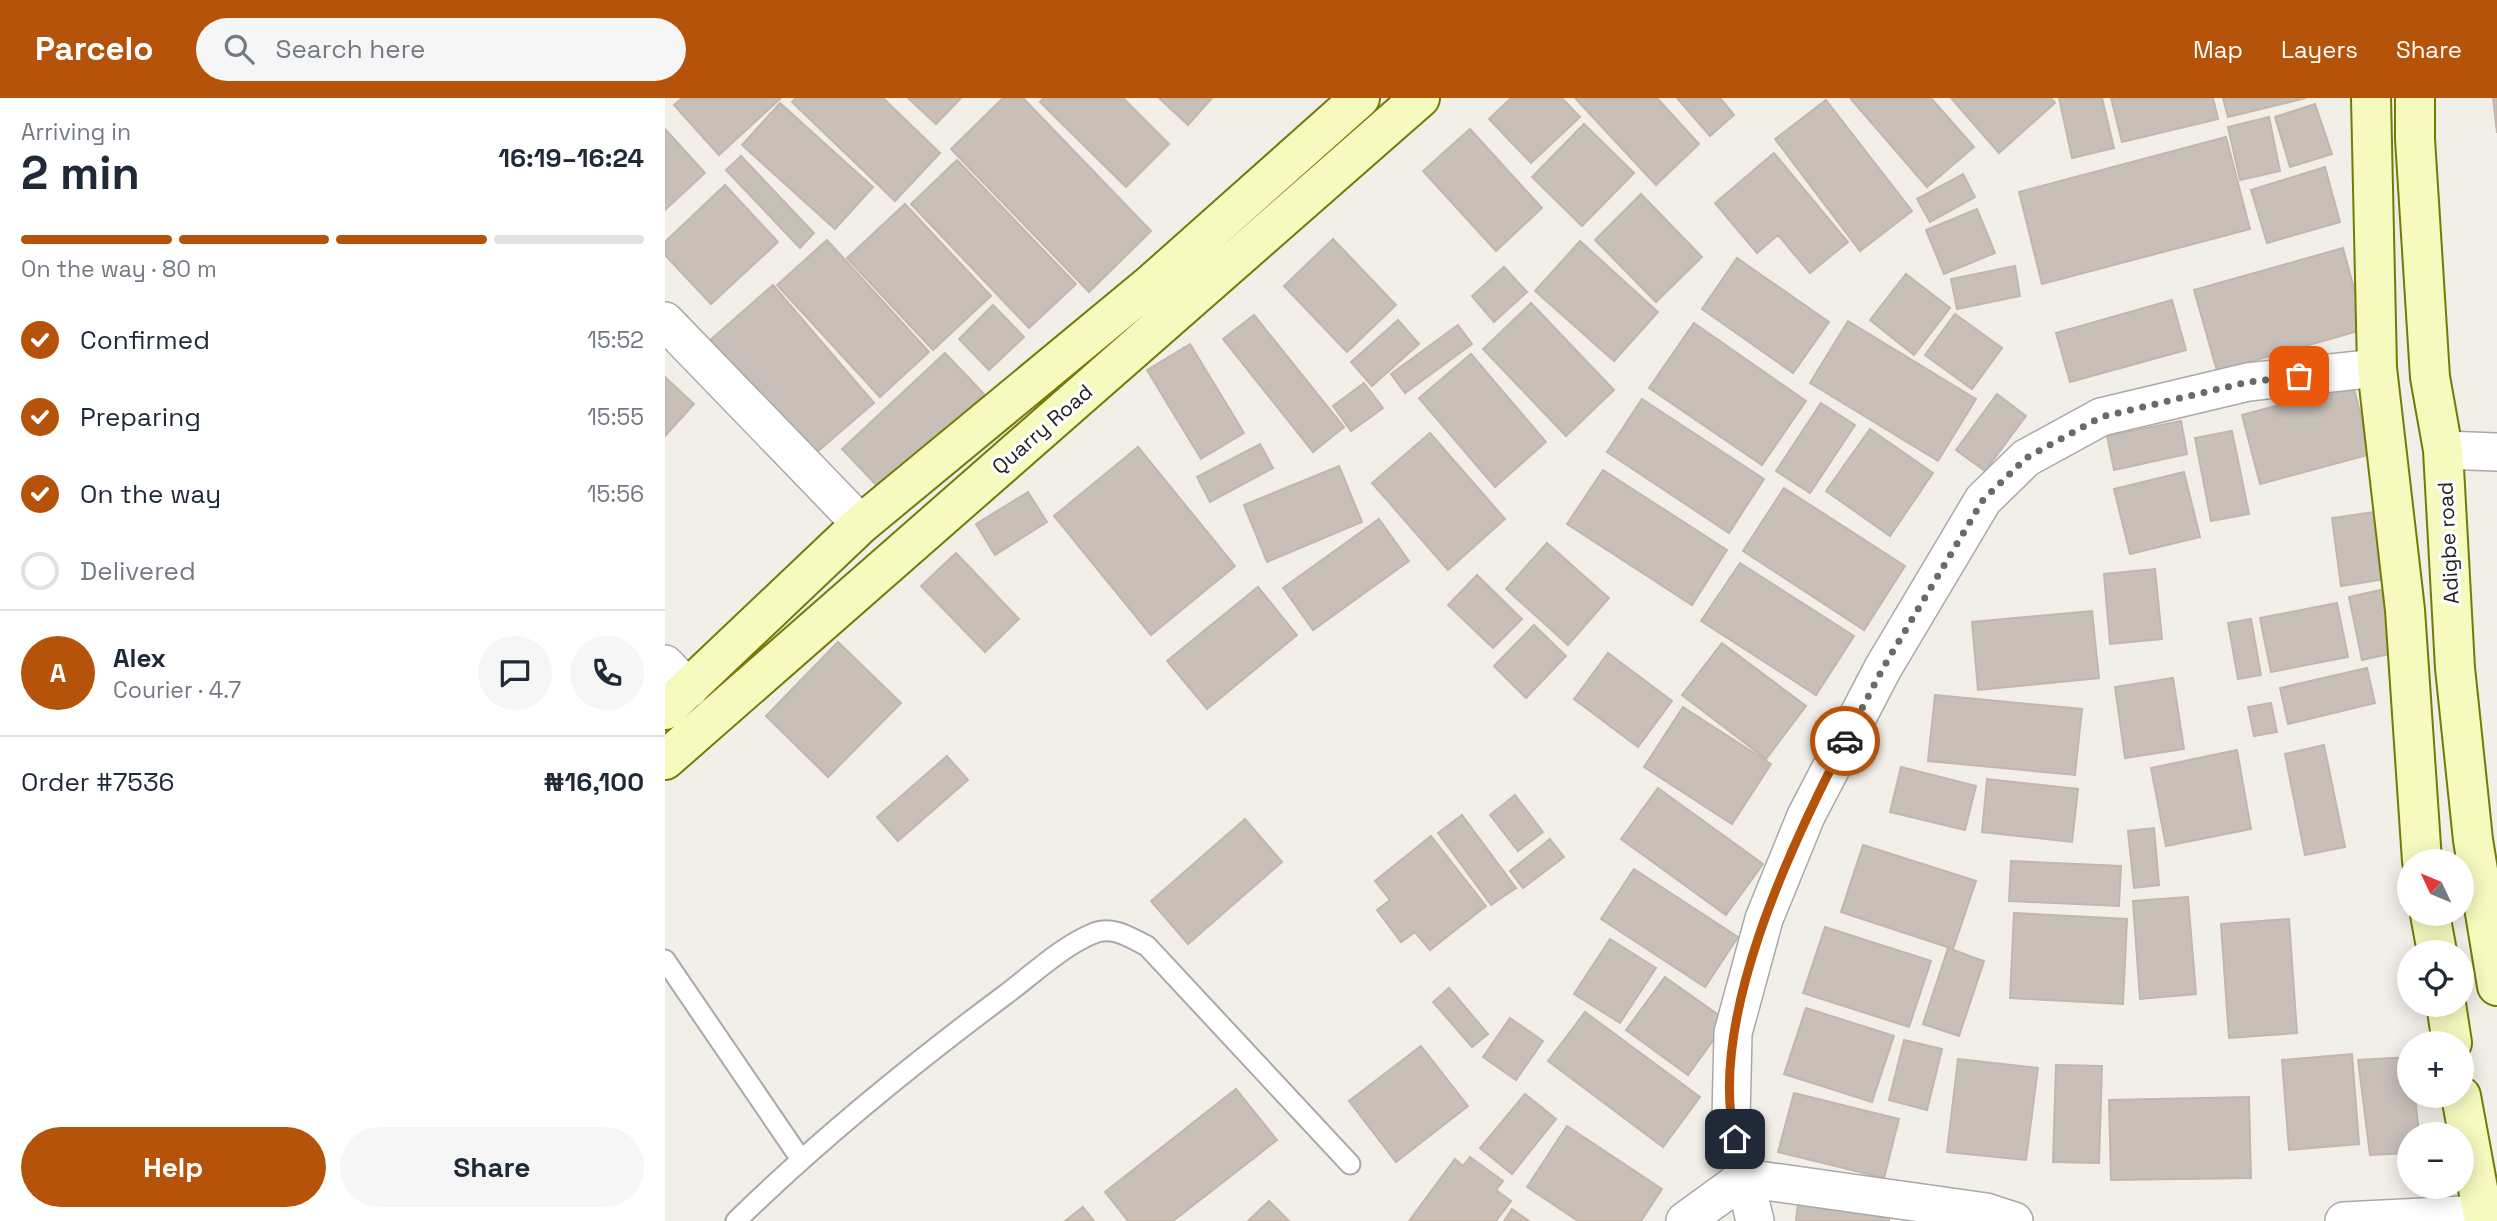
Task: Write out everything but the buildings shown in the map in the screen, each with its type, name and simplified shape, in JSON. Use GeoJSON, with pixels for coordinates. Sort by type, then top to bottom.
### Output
{"type":"FeatureCollection","features":[{"type":"Feature","properties":{"kind":"main road","name":"Quarry Road"},"geometry":{"type":"LineString","coordinates":[[673,687],[861,524],[1150,285],[1360,98]]}},
{"type":"Feature","properties":{"kind":"main road","name":"Quarry Road"},"geometry":{"type":"LineString","coordinates":[[665,760],[1420,98]]}},
{"type":"Feature","properties":{"kind":"main road"},"geometry":{"type":"LineString","coordinates":[[2371,98],[2377,368],[2405,610],[2421,849]]}},
{"type":"Feature","properties":{"kind":"main road","name":"Adigbe road"},"geometry":{"type":"LineString","coordinates":[[2416,98],[2415,139],[2430,377],[2443,450],[2456,681],[2473,840],[2497,986]]}},
{"type":"Feature","properties":{"kind":"main road"},"geometry":{"type":"LineString","coordinates":[[2463,1108],[2483,1217]]}},
{"type":"Feature","properties":{"kind":"street"},"geometry":{"type":"LineString","coordinates":[[665,321],[861,524]]}},
{"type":"Feature","properties":{"kind":"street"},"geometry":{"type":"LineString","coordinates":[[1755,1221],[1731,1120],[1733,1033],[1764,919],[1806,816],[1883,668],[1983,500],[2026,458],[2101,417],[2248,382],[2377,368]]}},
{"type":"Feature","properties":{"kind":"street"},"geometry":{"type":"LineString","coordinates":[[2443,450],[2497,452]]}},
{"type":"Feature","properties":{"kind":"street"},"geometry":{"type":"LineString","coordinates":[[1685,1221],[1744,1178],[1986,1212],[2014,1221]]}},
{"type":"Feature","properties":{"kind":"street"},"geometry":{"type":"LineString","coordinates":[[2344,1221],[2483,1217]]}},
{"type":"Feature","properties":{"kind":"lane"},"geometry":{"type":"LineString","coordinates":[[736,1221],[800,1158],[977,1016],[1064,951],[1094,933],[1118,931],[1147,946],[1350,1164]]}},
{"type":"Feature","properties":{"kind":"lane"},"geometry":{"type":"LineString","coordinates":[[665,960],[800,1158]]}},
{"type":"Feature","properties":{"kind":"way so far"},"geometry":{"type":"LineString","coordinates":[[1845,741],[1883,668],[1983,500],[2026,458],[2101,417],[2248,382],[2299,376]]}},
{"type":"Feature","properties":{"kind":"route"},"geometry":{"type":"LineString","coordinates":[[1735,1139],[1731,1120],[1733,1033],[1764,919],[1806,816],[1845,741]]}}]}
